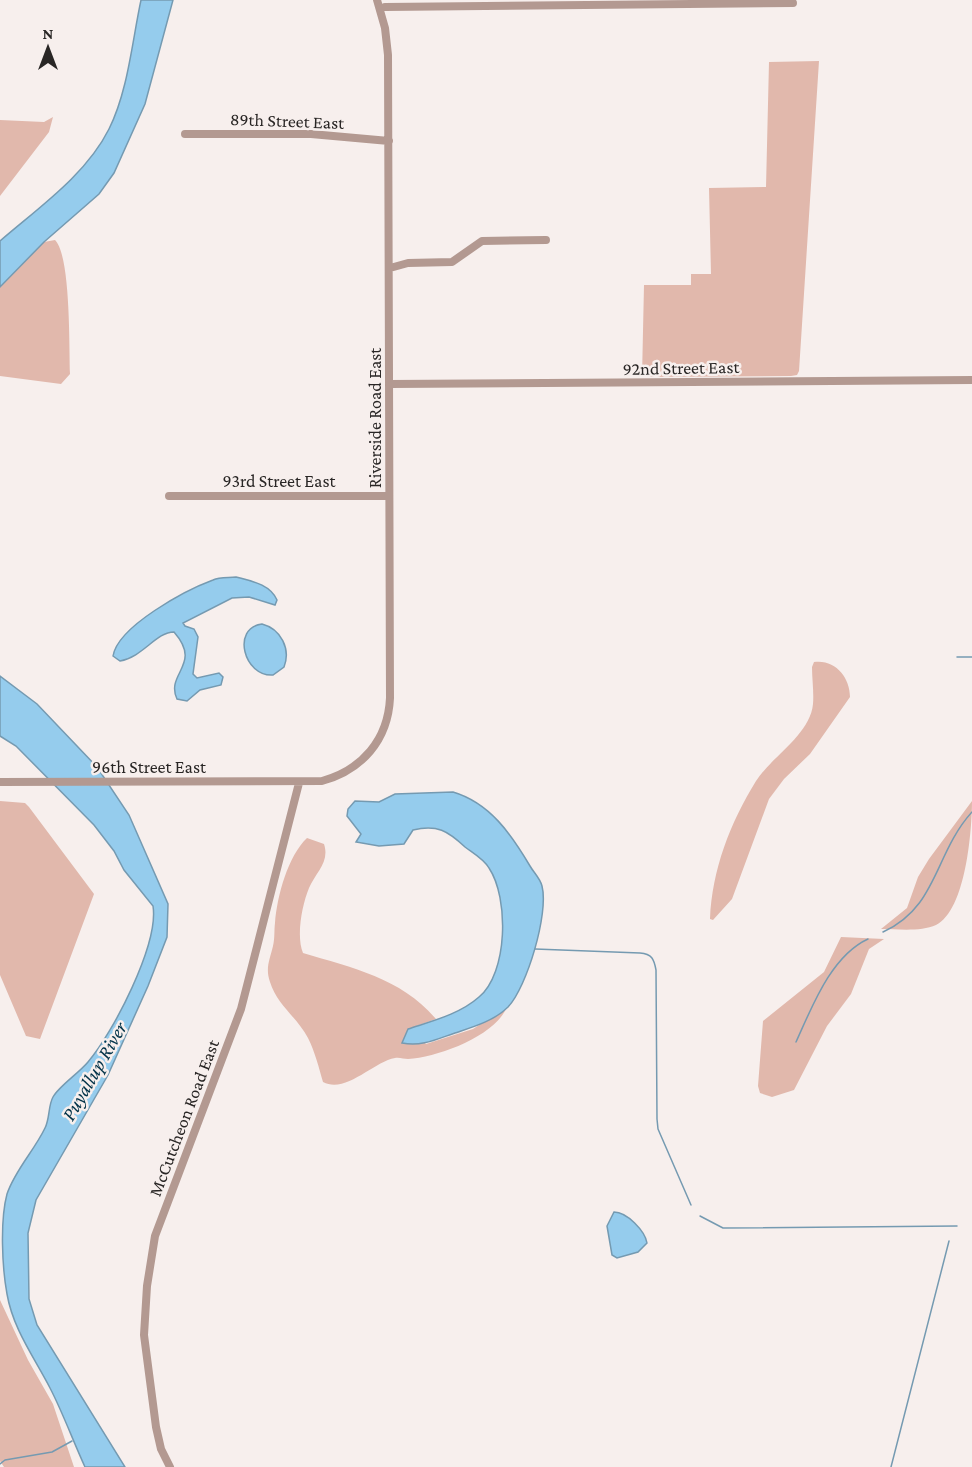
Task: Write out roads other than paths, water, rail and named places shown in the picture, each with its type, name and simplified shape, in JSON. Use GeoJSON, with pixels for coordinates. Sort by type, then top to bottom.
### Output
{"type":"FeatureCollection","features":[{"type":"Feature","properties":{"kind":"street","name":"Riverside Road East"},"geometry":{"type":"LineString","coordinates":[[298,783],[333,778],[361,762],[377,744],[387,721],[390,698],[388,55],[384,6],[377,0]]}},
{"type":"Feature","properties":{"kind":"street"},"geometry":{"type":"LineString","coordinates":[[384,6],[794,3]]}},
{"type":"Feature","properties":{"kind":"street","name":"89th Street East"},"geometry":{"type":"LineString","coordinates":[[185,134],[311,134],[388,141]]}},
{"type":"Feature","properties":{"kind":"street"},"geometry":{"type":"LineString","coordinates":[[390,268],[408,263],[452,262],[482,241],[546,240]]}},
{"type":"Feature","properties":{"kind":"street","name":"92nd Street East"},"geometry":{"type":"LineString","coordinates":[[390,384],[972,380]]}},
{"type":"Feature","properties":{"kind":"street","name":"93rd Street East"},"geometry":{"type":"LineString","coordinates":[[170,496],[389,496]]}},
{"type":"Feature","properties":{"kind":"street","name":"96th Street East"},"geometry":{"type":"LineString","coordinates":[[4,782],[298,783]]}},
{"type":"Feature","properties":{"kind":"street","name":"McCutcheon Road East"},"geometry":{"type":"LineString","coordinates":[[170,1467],[161,1449],[156,1427],[144,1335],[147,1286],[155,1236],[241,1008],[298,783]]}},
{"type":"Feature","properties":{"kind":"water"},"geometry":{"type":"Polygon","coordinates":[[[141,0],[173,0],[145,104],[114,173],[99,194],[44,242],[0,287],[0,241],[74,176],[88,161],[109,129],[125,83],[141,0]]]}},
{"type":"Feature","properties":{"kind":"water"},"geometry":{"type":"Polygon","coordinates":[[[236,577],[260,584],[270,590],[277,600],[275,605],[249,597],[232,598],[183,623],[194,629],[198,637],[193,674],[197,678],[219,673],[223,677],[221,685],[200,690],[187,701],[177,699],[176,682],[185,661],[185,653],[182,643],[174,632],[161,636],[128,659],[120,661],[113,656],[127,633],[155,610],[213,580],[236,577]]]}},
{"type":"Feature","properties":{"kind":"water"},"geometry":{"type":"Polygon","coordinates":[[[262,624],[279,635],[285,647],[284,667],[273,675],[263,674],[255,668],[245,652],[244,642],[247,634],[252,627],[262,624]]]}},
{"type":"Feature","properties":{"kind":"water","name":"Puyallup River"},"geometry":{"type":"Polygon","coordinates":[[[0,676],[37,704],[97,767],[129,815],[168,904],[167,937],[148,986],[108,1075],[36,1200],[28,1233],[29,1299],[37,1325],[125,1467],[85,1467],[55,1398],[14,1319],[5,1283],[3,1230],[7,1194],[45,1128],[53,1097],[98,1049],[110,1031],[132,987],[149,942],[153,906],[124,870],[114,851],[94,825],[16,746],[0,736],[0,676]]]}},
{"type":"Feature","properties":{"kind":"water"},"geometry":{"type":"Polygon","coordinates":[[[453,792],[478,804],[498,821],[515,842],[538,878],[542,886],[543,898],[539,931],[522,983],[515,997],[502,1012],[483,1023],[436,1040],[416,1044],[402,1043],[408,1029],[463,1008],[479,997],[489,986],[500,954],[502,916],[500,897],[496,881],[487,865],[442,830],[421,828],[413,830],[404,844],[379,846],[356,842],[361,834],[347,816],[348,809],[355,801],[379,802],[395,794],[453,792]]]}},
{"type":"Feature","properties":{"kind":"water"},"geometry":{"type":"Polygon","coordinates":[[[614,1212],[624,1215],[635,1223],[646,1238],[647,1243],[638,1252],[617,1258],[612,1255],[607,1226],[614,1212]]]}},
{"type":"Feature","properties":{"kind":"waterway"},"geometry":{"type":"LineString","coordinates":[[957,657],[972,657]]}},
{"type":"Feature","properties":{"kind":"waterway"},"geometry":{"type":"LineString","coordinates":[[883,932],[915,909],[950,845],[972,812]]}},
{"type":"Feature","properties":{"kind":"waterway"},"geometry":{"type":"LineString","coordinates":[[796,1042],[816,999],[833,970],[843,957],[868,939]]}},
{"type":"Feature","properties":{"kind":"waterway"},"geometry":{"type":"LineString","coordinates":[[535,949],[640,953],[650,956],[653,960],[656,970],[658,1129],[691,1205]]}},
{"type":"Feature","properties":{"kind":"waterway"},"geometry":{"type":"LineString","coordinates":[[700,1216],[723,1228],[957,1226]]}},
{"type":"Feature","properties":{"kind":"waterway"},"geometry":{"type":"LineString","coordinates":[[891,1467],[949,1241]]}},
{"type":"Feature","properties":{"kind":"waterway"},"geometry":{"type":"LineString","coordinates":[[0,1464],[5,1460],[52,1452],[72,1441]]}}]}
